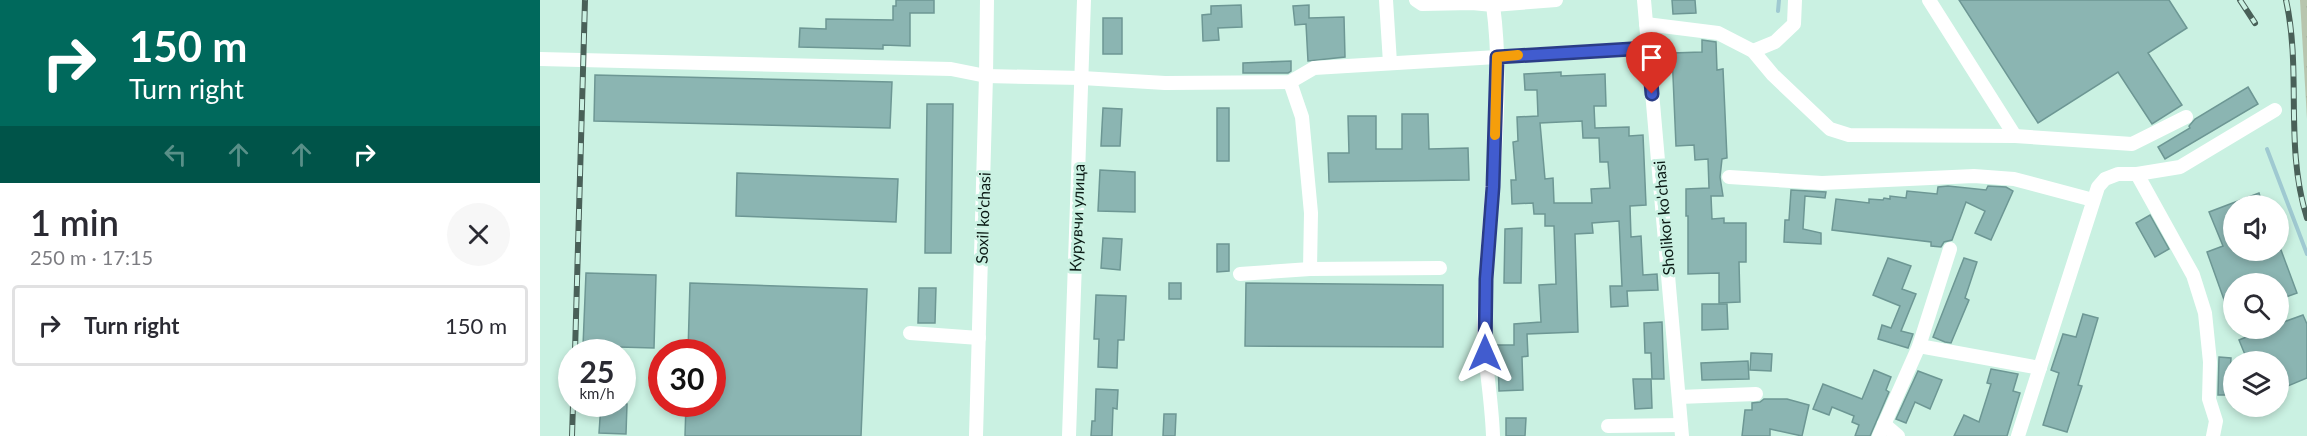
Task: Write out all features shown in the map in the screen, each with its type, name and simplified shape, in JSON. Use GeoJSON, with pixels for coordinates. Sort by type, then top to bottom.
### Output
{"type":"FeatureCollection","features":[{"type":"Feature","properties":{"kind":"street","name":"Soxil ko'chasi"},"geometry":{"type":"LineString","coordinates":[[976,436],[987,0]]}},
{"type":"Feature","properties":{"kind":"street","name":"Курувчи улица"},"geometry":{"type":"LineString","coordinates":[[1069,436],[1084,0]]}},
{"type":"Feature","properties":{"kind":"street"},"geometry":{"type":"LineString","coordinates":[[1386,0],[1390,63]]}},
{"type":"Feature","properties":{"kind":"street"},"geometry":{"type":"LineString","coordinates":[[1416,0],[1422,4],[1493,5],[1556,0]]}},
{"type":"Feature","properties":{"kind":"street","name":"Sholikor ko'chasi"},"geometry":{"type":"LineString","coordinates":[[1644,0],[1681,430]]}},
{"type":"Feature","properties":{"kind":"street"},"geometry":{"type":"LineString","coordinates":[[1753,51],[1775,42],[1794,24],[1795,0]]}},
{"type":"Feature","properties":{"kind":"street"},"geometry":{"type":"LineString","coordinates":[[1929,0],[2015,136]]}},
{"type":"Feature","properties":{"kind":"street"},"geometry":{"type":"LineString","coordinates":[[1493,5],[1497,57],[1493,187],[1485,315],[1485,353],[1493,436]]}},
{"type":"Feature","properties":{"kind":"street"},"geometry":{"type":"LineString","coordinates":[[1646,24],[1718,33],[1753,51],[1773,75],[1830,129],[1849,135],[2015,136],[2132,144],[2186,117]]}},
{"type":"Feature","properties":{"kind":"street"},"geometry":{"type":"LineString","coordinates":[[540,59],[951,69],[986,76],[1165,83],[1290,82],[1314,68],[1648,48]]}},
{"type":"Feature","properties":{"kind":"street"},"geometry":{"type":"LineString","coordinates":[[1290,82],[1302,117],[1311,213],[1310,269]]}},
{"type":"Feature","properties":{"kind":"street"},"geometry":{"type":"LineString","coordinates":[[2018,436],[2098,186],[2105,179],[2118,174],[2137,174],[2180,167],[2275,110]]}},
{"type":"Feature","properties":{"kind":"street"},"geometry":{"type":"LineString","coordinates":[[2137,174],[2193,275],[2205,313],[2210,362],[2209,399],[2216,421],[2213,436]]}},
{"type":"Feature","properties":{"kind":"street"},"geometry":{"type":"LineString","coordinates":[[1729,177],[1822,183],[1984,177],[2014,179],[2093,200]]}},
{"type":"Feature","properties":{"kind":"street"},"geometry":{"type":"LineString","coordinates":[[1898,436],[1882,430],[1919,346],[1950,249]]}},
{"type":"Feature","properties":{"kind":"street"},"geometry":{"type":"LineString","coordinates":[[1240,274],[1310,269],[1440,268]]}},
{"type":"Feature","properties":{"kind":"street"},"geometry":{"type":"LineString","coordinates":[[910,333],[979,338]]}},
{"type":"Feature","properties":{"kind":"street"},"geometry":{"type":"LineString","coordinates":[[1919,346],[2040,368]]}},
{"type":"Feature","properties":{"kind":"street"},"geometry":{"type":"LineString","coordinates":[[1679,397],[1756,394]]}},
{"type":"Feature","properties":{"kind":"street"},"geometry":{"type":"LineString","coordinates":[[1608,426],[1681,430]]}},
{"type":"Feature","properties":{"kind":"green space"},"geometry":{"type":"Polygon","coordinates":[[[2300,0],[2307,0],[2307,119],[2300,0]]]}},
{"type":"Feature","properties":{"kind":"building"},"geometry":{"type":"Polygon","coordinates":[[[896,0],[934,0],[934,13],[910,13],[910,46],[883,45],[883,49],[799,47],[800,28],[826,29],[826,19],[893,20],[893,6],[896,6],[896,0]]]}},
{"type":"Feature","properties":{"kind":"building"},"geometry":{"type":"Polygon","coordinates":[[[1672,0],[1695,0],[1696,13],[1673,14],[1672,0]]]}},
{"type":"Feature","properties":{"kind":"building"},"geometry":{"type":"Polygon","coordinates":[[[1959,0],[2169,0],[2187,28],[2148,53],[2182,105],[2152,124],[2118,72],[2038,123],[1959,0]]]}},
{"type":"Feature","properties":{"kind":"building"},"geometry":{"type":"Polygon","coordinates":[[[1241,5],[1242,27],[1218,28],[1219,40],[1203,41],[1202,15],[1211,14],[1211,6],[1241,5]]]}},
{"type":"Feature","properties":{"kind":"building"},"geometry":{"type":"Polygon","coordinates":[[[1309,5],[1309,18],[1344,17],[1345,57],[1308,61],[1306,24],[1295,25],[1293,6],[1309,5]]]}},
{"type":"Feature","properties":{"kind":"building"},"geometry":{"type":"Polygon","coordinates":[[[1103,18],[1122,18],[1122,54],[1103,54],[1103,18]]]}},
{"type":"Feature","properties":{"kind":"building"},"geometry":{"type":"Polygon","coordinates":[[[1702,40],[1716,42],[1717,70],[1723,69],[1727,158],[1722,159],[1720,177],[1723,196],[1711,196],[1712,219],[1724,218],[1724,223],[1746,223],[1746,262],[1739,262],[1740,302],[1719,303],[1719,273],[1688,274],[1686,189],[1709,188],[1708,159],[1695,160],[1694,145],[1676,146],[1672,53],[1702,52],[1702,40]]]}},
{"type":"Feature","properties":{"kind":"building"},"geometry":{"type":"Polygon","coordinates":[[[1291,61],[1291,71],[1288,73],[1243,73],[1243,63],[1291,61]]]}},
{"type":"Feature","properties":{"kind":"building"},"geometry":{"type":"Polygon","coordinates":[[[1561,72],[1561,76],[1605,74],[1606,106],[1594,106],[1595,128],[1629,127],[1629,136],[1643,135],[1646,205],[1630,206],[1631,237],[1641,236],[1643,275],[1657,274],[1658,290],[1627,291],[1628,306],[1611,307],[1610,286],[1622,286],[1619,221],[1592,223],[1593,233],[1575,234],[1578,332],[1527,334],[1528,356],[1522,357],[1523,390],[1499,391],[1498,358],[1495,358],[1495,345],[1514,345],[1514,324],[1541,322],[1539,285],[1556,284],[1554,226],[1545,226],[1545,214],[1534,214],[1533,203],[1512,204],[1511,180],[1516,180],[1513,142],[1518,141],[1517,117],[1538,116],[1537,90],[1525,90],[1524,74],[1561,72]],[[1582,121],[1540,123],[1545,179],[1553,178],[1554,203],[1592,203],[1591,189],[1610,188],[1608,162],[1600,162],[1599,138],[1583,138],[1582,121]]]}},
{"type":"Feature","properties":{"kind":"building"},"geometry":{"type":"Polygon","coordinates":[[[595,75],[892,82],[890,128],[594,121],[595,75]]]}},
{"type":"Feature","properties":{"kind":"building"},"geometry":{"type":"Polygon","coordinates":[[[2248,87],[2258,104],[2165,159],[2158,147],[2190,128],[2189,126],[2195,119],[2248,87]]]}},
{"type":"Feature","properties":{"kind":"building"},"geometry":{"type":"Polygon","coordinates":[[[927,104],[953,104],[951,253],[925,253],[927,104]]]}},
{"type":"Feature","properties":{"kind":"building"},"geometry":{"type":"Polygon","coordinates":[[[1103,108],[1122,109],[1120,146],[1101,146],[1103,108]]]}},
{"type":"Feature","properties":{"kind":"building"},"geometry":{"type":"Polygon","coordinates":[[[1217,108],[1229,108],[1229,161],[1217,161],[1217,108]]]}},
{"type":"Feature","properties":{"kind":"building"},"geometry":{"type":"Polygon","coordinates":[[[1402,114],[1428,114],[1429,149],[1468,148],[1469,180],[1329,182],[1328,153],[1349,153],[1348,116],[1376,116],[1376,149],[1402,149],[1402,114]]]}},
{"type":"Feature","properties":{"kind":"building"},"geometry":{"type":"Polygon","coordinates":[[[1100,170],[1135,172],[1135,212],[1098,211],[1100,170]]]}},
{"type":"Feature","properties":{"kind":"building"},"geometry":{"type":"Polygon","coordinates":[[[737,173],[898,179],[896,222],[736,216],[737,173]]]}},
{"type":"Feature","properties":{"kind":"building"},"geometry":{"type":"Polygon","coordinates":[[[1988,186],[2006,187],[2013,191],[1991,240],[1975,233],[1985,211],[1966,202],[1952,240],[1944,242],[1941,247],[1931,246],[1931,242],[1832,230],[1836,199],[1869,203],[1869,199],[1890,199],[1890,196],[1906,198],[1907,191],[1937,194],[1938,187],[1986,190],[1988,186]]]}},
{"type":"Feature","properties":{"kind":"building"},"geometry":{"type":"Polygon","coordinates":[[[1791,190],[1826,192],[1825,198],[1805,196],[1803,229],[1821,233],[1821,244],[1784,242],[1785,220],[1789,220],[1791,190]]]}},
{"type":"Feature","properties":{"kind":"building"},"geometry":{"type":"Polygon","coordinates":[[[2223,207],[2223,246],[2209,212],[2223,207]]]}},
{"type":"Feature","properties":{"kind":"building"},"geometry":{"type":"Polygon","coordinates":[[[2150,215],[2169,249],[2155,257],[2136,223],[2150,215]]]}},
{"type":"Feature","properties":{"kind":"building"},"geometry":{"type":"Polygon","coordinates":[[[1522,228],[1521,283],[1504,283],[1505,229],[1522,228]]]}},
{"type":"Feature","properties":{"kind":"building"},"geometry":{"type":"Polygon","coordinates":[[[1103,238],[1122,239],[1120,270],[1101,268],[1103,238]]]}},
{"type":"Feature","properties":{"kind":"building"},"geometry":{"type":"Polygon","coordinates":[[[1217,244],[1229,244],[1229,271],[1217,272],[1217,244]]]}},
{"type":"Feature","properties":{"kind":"building"},"geometry":{"type":"Polygon","coordinates":[[[2223,246],[2223,261],[2285,261],[2297,293],[2289,296],[2289,273],[2223,273],[2223,297],[2207,252],[2223,246]]]}},
{"type":"Feature","properties":{"kind":"building"},"geometry":{"type":"Polygon","coordinates":[[[1888,258],[1911,266],[1902,289],[1916,294],[1901,331],[1913,334],[1908,348],[1878,339],[1882,325],[1891,328],[1900,306],[1873,295],[1888,258]]]}},
{"type":"Feature","properties":{"kind":"building"},"geometry":{"type":"Polygon","coordinates":[[[1964,258],[1977,262],[1965,298],[1969,300],[1951,343],[1945,342],[1933,337],[1964,258]]]}},
{"type":"Feature","properties":{"kind":"building"},"geometry":{"type":"Polygon","coordinates":[[[586,273],[656,275],[654,339],[648,339],[648,348],[636,347],[636,339],[583,339],[586,273]]]}},
{"type":"Feature","properties":{"kind":"building"},"geometry":{"type":"Polygon","coordinates":[[[690,283],[867,289],[861,436],[685,436],[686,417],[726,417],[726,339],[688,339],[690,283]]]}},
{"type":"Feature","properties":{"kind":"building"},"geometry":{"type":"Polygon","coordinates":[[[1169,283],[1181,283],[1181,299],[1169,299],[1169,283]]]}},
{"type":"Feature","properties":{"kind":"building"},"geometry":{"type":"Polygon","coordinates":[[[1246,283],[1443,285],[1443,347],[1245,346],[1246,283]]]}},
{"type":"Feature","properties":{"kind":"building"},"geometry":{"type":"Polygon","coordinates":[[[919,288],[936,288],[935,323],[918,323],[919,288]]]}},
{"type":"Feature","properties":{"kind":"building"},"geometry":{"type":"Polygon","coordinates":[[[1096,295],[1126,296],[1124,340],[1118,340],[1117,368],[1098,367],[1099,339],[1094,339],[1096,295]]]}},
{"type":"Feature","properties":{"kind":"building"},"geometry":{"type":"Polygon","coordinates":[[[1702,304],[1727,304],[1728,329],[1702,330],[1702,304]]]}},
{"type":"Feature","properties":{"kind":"building"},"geometry":{"type":"Polygon","coordinates":[[[2083,314],[2098,318],[2078,385],[2082,386],[2067,432],[2043,425],[2059,373],[2051,370],[2063,334],[2076,337],[2083,314]]]}},
{"type":"Feature","properties":{"kind":"building"},"geometry":{"type":"Polygon","coordinates":[[[2303,315],[2307,324],[2307,378],[2289,385],[2289,351],[2244,351],[2239,340],[2289,339],[2289,320],[2303,315]]]}},
{"type":"Feature","properties":{"kind":"building"},"geometry":{"type":"Polygon","coordinates":[[[1662,322],[1664,379],[1652,379],[1651,353],[1645,353],[1644,323],[1662,322]]]}},
{"type":"Feature","properties":{"kind":"building"},"geometry":{"type":"Polygon","coordinates":[[[1751,353],[1772,354],[1771,371],[1750,370],[1751,353]]]}},
{"type":"Feature","properties":{"kind":"building"},"geometry":{"type":"Polygon","coordinates":[[[2219,357],[2223,357],[2223,395],[2218,395],[2219,357]]]}},
{"type":"Feature","properties":{"kind":"building"},"geometry":{"type":"Polygon","coordinates":[[[1748,361],[1749,379],[1702,380],[1701,363],[1748,361]]]}},
{"type":"Feature","properties":{"kind":"building"},"geometry":{"type":"Polygon","coordinates":[[[1991,369],[2018,374],[2013,391],[2020,393],[2007,436],[1954,436],[1964,415],[1979,422],[1991,384],[1987,383],[1991,369]]]}},
{"type":"Feature","properties":{"kind":"building"},"geometry":{"type":"Polygon","coordinates":[[[1874,370],[1891,377],[1886,390],[1889,392],[1870,436],[1855,436],[1859,425],[1852,422],[1854,416],[1832,407],[1829,415],[1813,409],[1823,384],[1862,399],[1874,370]]]}},
{"type":"Feature","properties":{"kind":"building"},"geometry":{"type":"Polygon","coordinates":[[[1918,371],[1942,380],[1930,409],[1915,402],[1906,423],[1896,419],[1918,371]]]}},
{"type":"Feature","properties":{"kind":"building"},"geometry":{"type":"Polygon","coordinates":[[[1633,379],[1651,379],[1652,408],[1635,409],[1633,379]]]}},
{"type":"Feature","properties":{"kind":"building"},"geometry":{"type":"Polygon","coordinates":[[[1096,389],[1118,390],[1117,409],[1113,408],[1112,436],[1091,436],[1092,421],[1095,421],[1096,389]]]}},
{"type":"Feature","properties":{"kind":"building"},"geometry":{"type":"Polygon","coordinates":[[[1764,399],[1787,399],[1809,405],[1802,436],[1770,429],[1770,436],[1742,436],[1745,410],[1752,410],[1752,403],[1764,399]]]}},
{"type":"Feature","properties":{"kind":"building"},"geometry":{"type":"Polygon","coordinates":[[[1164,414],[1176,414],[1175,436],[1163,436],[1164,414]]]}},
{"type":"Feature","properties":{"kind":"building"},"geometry":{"type":"Polygon","coordinates":[[[600,417],[627,417],[626,434],[599,433],[600,417]]]}},
{"type":"Feature","properties":{"kind":"building"},"geometry":{"type":"Polygon","coordinates":[[[1506,418],[1526,418],[1525,436],[1506,436],[1506,418]]]}},
{"type":"Feature","properties":{"kind":"waterway"},"geometry":{"type":"LineString","coordinates":[[1778,11],[1779,0]]}},
{"type":"Feature","properties":{"kind":"waterway"},"geometry":{"type":"LineString","coordinates":[[2267,149],[2307,254]]}},
{"type":"Feature","properties":{"kind":"railway"},"geometry":{"type":"LineString","coordinates":[[575,339],[585,0]]}},
{"type":"Feature","properties":{"kind":"railway"},"geometry":{"type":"LineString","coordinates":[[2240,0],[2255,23]]}},
{"type":"Feature","properties":{"kind":"railway"},"geometry":{"type":"LineString","coordinates":[[2286,0],[2293,54],[2296,163],[2307,218]]}},
{"type":"Feature","properties":{"kind":"railway"},"geometry":{"type":"LineString","coordinates":[[572,436],[573,417]]}},
{"type":"Feature","properties":{"kind":"slow traffic"},"geometry":{"type":"LineString","coordinates":[[1495,135],[1497,57],[1518,55]]}},
{"type":"Feature","properties":{"kind":"route"},"geometry":{"type":"LineString","coordinates":[[1485,353],[1486,279],[1493,187],[1497,57],[1648,48],[1652,94]]}}]}
